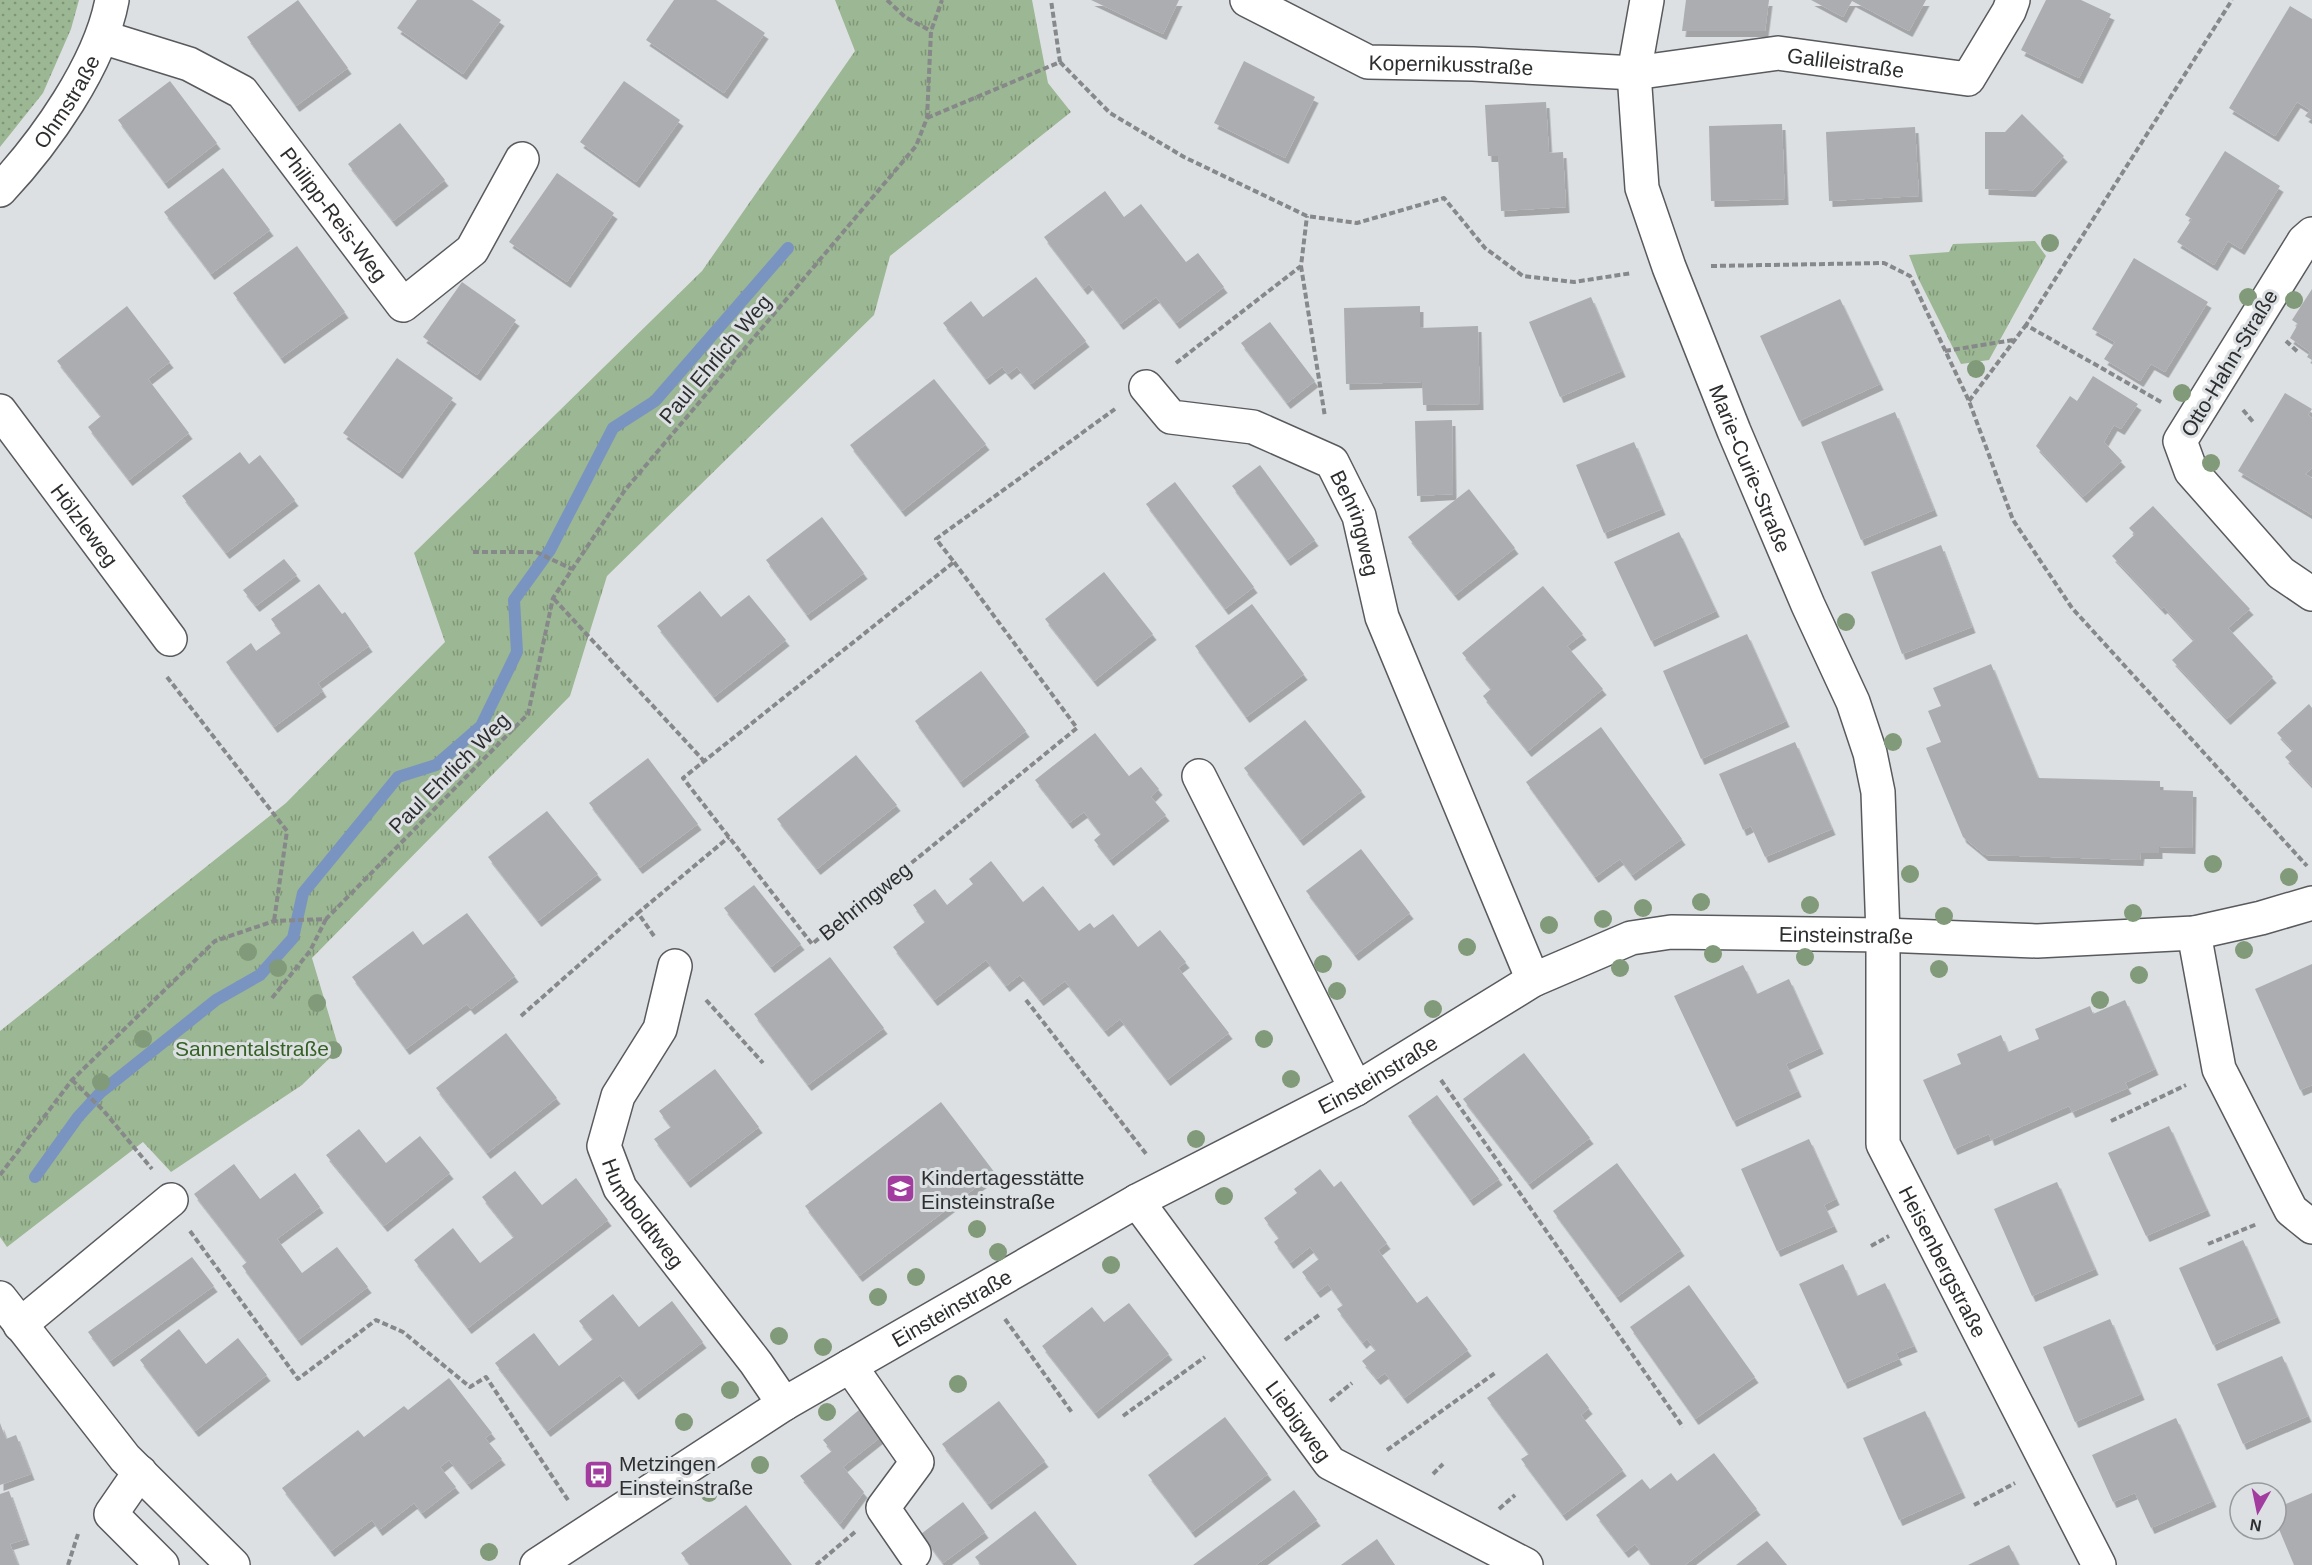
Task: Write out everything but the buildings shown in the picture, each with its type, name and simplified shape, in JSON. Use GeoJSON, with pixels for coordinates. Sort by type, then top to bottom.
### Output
{"type":"FeatureCollection","features":[{"type":"Feature","properties":{"kind":"street","name":"Ohmstraße"},"geometry":{"type":"LineString","coordinates":[[0,190],[22,166],[67,104],[102,37],[112,0]]}},
{"type":"Feature","properties":{"kind":"street","name":"Kopernikusstraße"},"geometry":{"type":"LineString","coordinates":[[1247,0],[1368,62],[1473,64],[1634,73]]}},
{"type":"Feature","properties":{"kind":"street","name":"Marie-Curie-Straße"},"geometry":{"type":"LineString","coordinates":[[1647,0],[1634,73],[1642,188],[1665,255],[1743,453],[1808,605],[1853,702],[1870,753],[1878,792],[1883,935]]}},
{"type":"Feature","properties":{"kind":"street","name":"Galileistraße"},"geometry":{"type":"LineString","coordinates":[[1634,73],[1778,53],[1968,79],[2009,11],[2013,0]]}},
{"type":"Feature","properties":{"kind":"street","name":"Philipp-Reis-Weg"},"geometry":{"type":"LineString","coordinates":[[102,37],[189,64],[242,92],[402,305],[472,250],[522,159]]}},
{"type":"Feature","properties":{"kind":"street","name":"Otto-Hahn-Straße"},"geometry":{"type":"LineString","coordinates":[[2312,234],[2304,241],[2180,441],[2192,471],[2281,573],[2312,594]]}},
{"type":"Feature","properties":{"kind":"street","name":"Behringweg"},"geometry":{"type":"LineString","coordinates":[[1146,387],[1171,417],[1253,427],[1332,462],[1359,516],[1382,617],[1533,980]]}},
{"type":"Feature","properties":{"kind":"street","name":"Hölzleweg"},"geometry":{"type":"LineString","coordinates":[[0,411],[170,639]]}},
{"type":"Feature","properties":{"kind":"street"},"geometry":{"type":"LineString","coordinates":[[1199,776],[1356,1089]]}},
{"type":"Feature","properties":{"kind":"street","name":"Einsteinstraße"},"geometry":{"type":"LineString","coordinates":[[537,1565],[784,1404],[850,1365],[1137,1201],[1356,1089],[1533,980],[1631,938],[1671,932],[1883,935],[2037,941],[2194,933],[2261,918],[2312,903]]}},
{"type":"Feature","properties":{"kind":"street"},"geometry":{"type":"LineString","coordinates":[[2194,933],[2220,1069],[2302,1219]]}},
{"type":"Feature","properties":{"kind":"street","name":"Heisenbergstraße"},"geometry":{"type":"LineString","coordinates":[[1883,935],[1883,1144],[2098,1565]]}},
{"type":"Feature","properties":{"kind":"street","name":"Humboldtweg"},"geometry":{"type":"LineString","coordinates":[[675,966],[660,1029],[618,1096],[604,1146],[620,1188],[784,1404]]}},
{"type":"Feature","properties":{"kind":"street"},"geometry":{"type":"LineString","coordinates":[[20,1325],[171,1200]]}},
{"type":"Feature","properties":{"kind":"street","name":"Liebigweg"},"geometry":{"type":"LineString","coordinates":[[1137,1201],[1330,1463],[1526,1565]]}},
{"type":"Feature","properties":{"kind":"street"},"geometry":{"type":"LineString","coordinates":[[0,1298],[125,1458],[232,1565]]}},
{"type":"Feature","properties":{"kind":"street"},"geometry":{"type":"LineString","coordinates":[[850,1365],[917,1462],[883,1508],[914,1553]]}},
{"type":"Feature","properties":{"kind":"street"},"geometry":{"type":"LineString","coordinates":[[140,1472],[111,1514],[162,1565]]}},
{"type":"Feature","properties":{"kind":"path"},"geometry":{"type":"LineString","coordinates":[[887,0],[905,17],[931,31]]}},
{"type":"Feature","properties":{"kind":"path","name":"Paul Ehrlich Weg"},"geometry":{"type":"LineString","coordinates":[[272,998],[310,951],[326,919],[528,714],[554,598],[625,490],[916,146],[927,118],[931,31],[942,0]]}},
{"type":"Feature","properties":{"kind":"path"},"geometry":{"type":"LineString","coordinates":[[927,118],[1060,62],[1051,0]]}},
{"type":"Feature","properties":{"kind":"path"},"geometry":{"type":"LineString","coordinates":[[1969,401],[2026,325],[2232,0]]}},
{"type":"Feature","properties":{"kind":"path"},"geometry":{"type":"LineString","coordinates":[[1307,216],[1301,266],[1332,462]]}},
{"type":"Feature","properties":{"kind":"path"},"geometry":{"type":"LineString","coordinates":[[1146,387],[1301,266]]}},
{"type":"Feature","properties":{"kind":"path"},"geometry":{"type":"LineString","coordinates":[[2026,325],[2193,420]]}},
{"type":"Feature","properties":{"kind":"path"},"geometry":{"type":"LineString","coordinates":[[1945,351],[2013,340]]}},
{"type":"Feature","properties":{"kind":"path","name":"Behringweg"},"geometry":{"type":"LineString","coordinates":[[954,562],[683,778],[812,944],[1077,729],[954,562],[936,539],[1146,387]]}},
{"type":"Feature","properties":{"kind":"path"},"geometry":{"type":"LineString","coordinates":[[2239,406],[2254,423]]}},
{"type":"Feature","properties":{"kind":"path"},"geometry":{"type":"LineString","coordinates":[[473,552],[536,552],[572,569]]}},
{"type":"Feature","properties":{"kind":"path"},"geometry":{"type":"LineString","coordinates":[[554,598],[704,761]]}},
{"type":"Feature","properties":{"kind":"path"},"geometry":{"type":"LineString","coordinates":[[170,639],[164,673],[287,831],[274,921]]}},
{"type":"Feature","properties":{"kind":"path"},"geometry":{"type":"LineString","coordinates":[[521,1016],[729,837]]}},
{"type":"Feature","properties":{"kind":"path"},"geometry":{"type":"LineString","coordinates":[[638,913],[675,966],[763,1063]]}},
{"type":"Feature","properties":{"kind":"path"},"geometry":{"type":"LineString","coordinates":[[0,1175],[72,1080],[215,941],[274,921],[326,919]]}},
{"type":"Feature","properties":{"kind":"path"},"geometry":{"type":"LineString","coordinates":[[1026,1000],[1170,1184]]}},
{"type":"Feature","properties":{"kind":"path"},"geometry":{"type":"LineString","coordinates":[[1419,1050],[1683,1427]]}},
{"type":"Feature","properties":{"kind":"path"},"geometry":{"type":"LineString","coordinates":[[2111,1121],[2220,1069]]}},
{"type":"Feature","properties":{"kind":"path"},"geometry":{"type":"LineString","coordinates":[[72,1080],[103,1110]]}},
{"type":"Feature","properties":{"kind":"path"},"geometry":{"type":"LineString","coordinates":[[2208,1244],[2302,1219]]}},
{"type":"Feature","properties":{"kind":"path"},"geometry":{"type":"LineString","coordinates":[[200,1247],[298,1380],[376,1320],[403,1332],[470,1387],[486,1377],[589,1531]]}},
{"type":"Feature","properties":{"kind":"path"},"geometry":{"type":"LineString","coordinates":[[983,1289],[1073,1414]]}},
{"type":"Feature","properties":{"kind":"path"},"geometry":{"type":"LineString","coordinates":[[1123,1416],[1235,1336]]}},
{"type":"Feature","properties":{"kind":"path"},"geometry":{"type":"LineString","coordinates":[[1353,1475],[1495,1372]]}},
{"type":"Feature","properties":{"kind":"path"},"geometry":{"type":"LineString","coordinates":[[1974,1505],[2048,1466]]}},
{"type":"Feature","properties":{"kind":"path"},"geometry":{"type":"LineString","coordinates":[[816,1565],[883,1508]]}},
{"type":"Feature","properties":{"kind":"green space"},"geometry":{"type":"Polygon","coordinates":[[[0,0],[79,0],[71,29],[43,93],[0,147],[0,0]]]}},
{"type":"Feature","properties":{"kind":"green space","name":"Sannentalstraße"},"geometry":{"type":"Polygon","coordinates":[[[835,0],[1032,0],[1048,83],[1071,112],[890,256],[874,315],[607,576],[570,696],[312,958],[339,1049],[302,1085],[171,1172],[143,1142],[7,1247],[0,1237],[0,1031],[286,803],[445,642],[414,553],[702,271],[855,51],[835,0]]]}},
{"type":"Feature","properties":{"kind":"green space"},"geometry":{"type":"Polygon","coordinates":[[[2035,241],[2046,256],[1989,360],[1961,364],[1909,255],[1949,252],[1953,244],[2035,241]]]}},
{"type":"Feature","properties":{"kind":"waterway"},"geometry":{"type":"LineString","coordinates":[[35,1177],[78,1117],[101,1092],[216,1000],[260,975],[293,938],[303,893],[398,777],[436,765],[481,726],[517,652],[514,600],[550,550],[613,428],[655,401],[788,248]]}},
{"type":"Feature","properties":{"kind":"place","name":"Kindertagesstätte Einsteinstraße"},"geometry":{"type":"Point","coordinates":[900,1189]}},
{"type":"Feature","properties":{"kind":"place","name":"Metzingen Einsteinstraße"},"geometry":{"type":"Point","coordinates":[598,1475]}}]}
